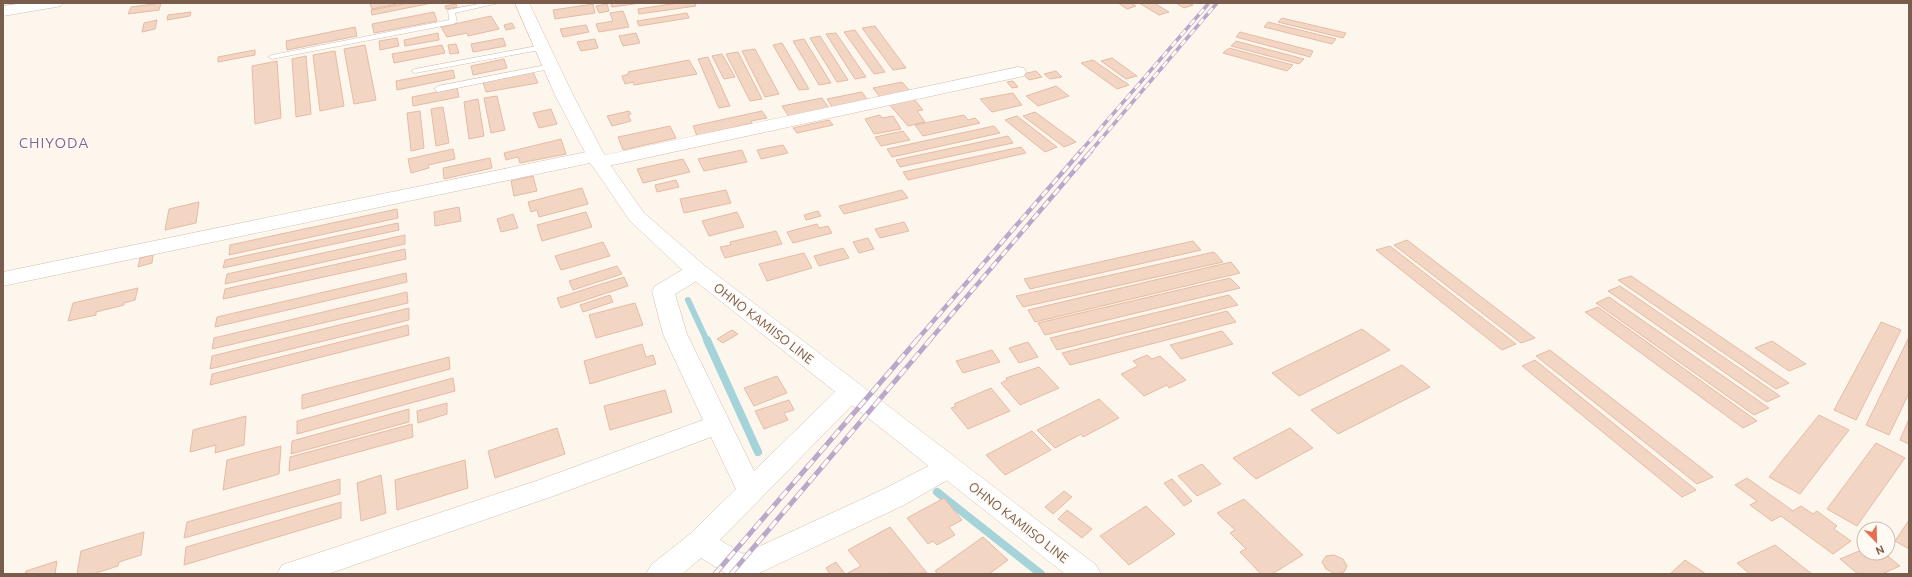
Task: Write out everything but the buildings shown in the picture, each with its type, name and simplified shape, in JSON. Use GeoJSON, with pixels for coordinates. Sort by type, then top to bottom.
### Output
{"type":"FeatureCollection","features":[{"type":"Feature","properties":{"kind":"street"},"geometry":{"type":"LineString","coordinates":[[3,11],[56,3]]}},
{"type":"Feature","properties":{"kind":"street","name":"OHNO KAMIISO LINE"},"geometry":{"type":"LineString","coordinates":[[522,3],[546,56],[597,159],[637,217],[697,271],[1086,574]]}},
{"type":"Feature","properties":{"kind":"street"},"geometry":{"type":"LineString","coordinates":[[3,279],[1018,72]]}},
{"type":"Feature","properties":{"kind":"street"},"geometry":{"type":"LineString","coordinates":[[697,271],[663,290],[675,334],[750,491]]}},
{"type":"Feature","properties":{"kind":"street"},"geometry":{"type":"LineString","coordinates":[[661,574],[700,542],[851,390]]}},
{"type":"Feature","properties":{"kind":"street"},"geometry":{"type":"LineString","coordinates":[[292,574],[546,488],[718,424]]}},
{"type":"Feature","properties":{"kind":"street"},"geometry":{"type":"LineString","coordinates":[[700,542],[741,568],[894,497],[949,468]]}},
{"type":"Feature","properties":{"kind":"lane"},"geometry":{"type":"LineString","coordinates":[[272,57],[453,22],[452,12],[494,3]]}},
{"type":"Feature","properties":{"kind":"lane"},"geometry":{"type":"LineString","coordinates":[[415,71],[546,56]]}},
{"type":"Feature","properties":{"kind":"lane"},"geometry":{"type":"LineString","coordinates":[[438,89],[546,56]]}},
{"type":"Feature","properties":{"kind":"waterway"},"geometry":{"type":"LineString","coordinates":[[688,300],[707,341]]}},
{"type":"Feature","properties":{"kind":"waterway"},"geometry":{"type":"LineString","coordinates":[[707,340],[758,452]]}},
{"type":"Feature","properties":{"kind":"waterway"},"geometry":{"type":"LineString","coordinates":[[937,492],[1041,574]]}},
{"type":"Feature","properties":{"kind":"railway"},"geometry":{"type":"LineString","coordinates":[[1080,152],[1209,3]]}},
{"type":"Feature","properties":{"kind":"railway"},"geometry":{"type":"LineString","coordinates":[[1090,152],[1217,3]]}},
{"type":"Feature","properties":{"kind":"railway"},"geometry":{"type":"LineString","coordinates":[[916,341],[1081,151]]}},
{"type":"Feature","properties":{"kind":"railway"},"geometry":{"type":"LineString","coordinates":[[929,341],[1091,151]]}},
{"type":"Feature","properties":{"kind":"railway"},"geometry":{"type":"LineString","coordinates":[[715,574],[917,340]]}},
{"type":"Feature","properties":{"kind":"railway"},"geometry":{"type":"LineString","coordinates":[[731,574],[930,340]]}},
{"type":"Feature","properties":{"kind":"district","name":"CHIYODA"},"geometry":{"type":"Point","coordinates":[54,143]}}]}
